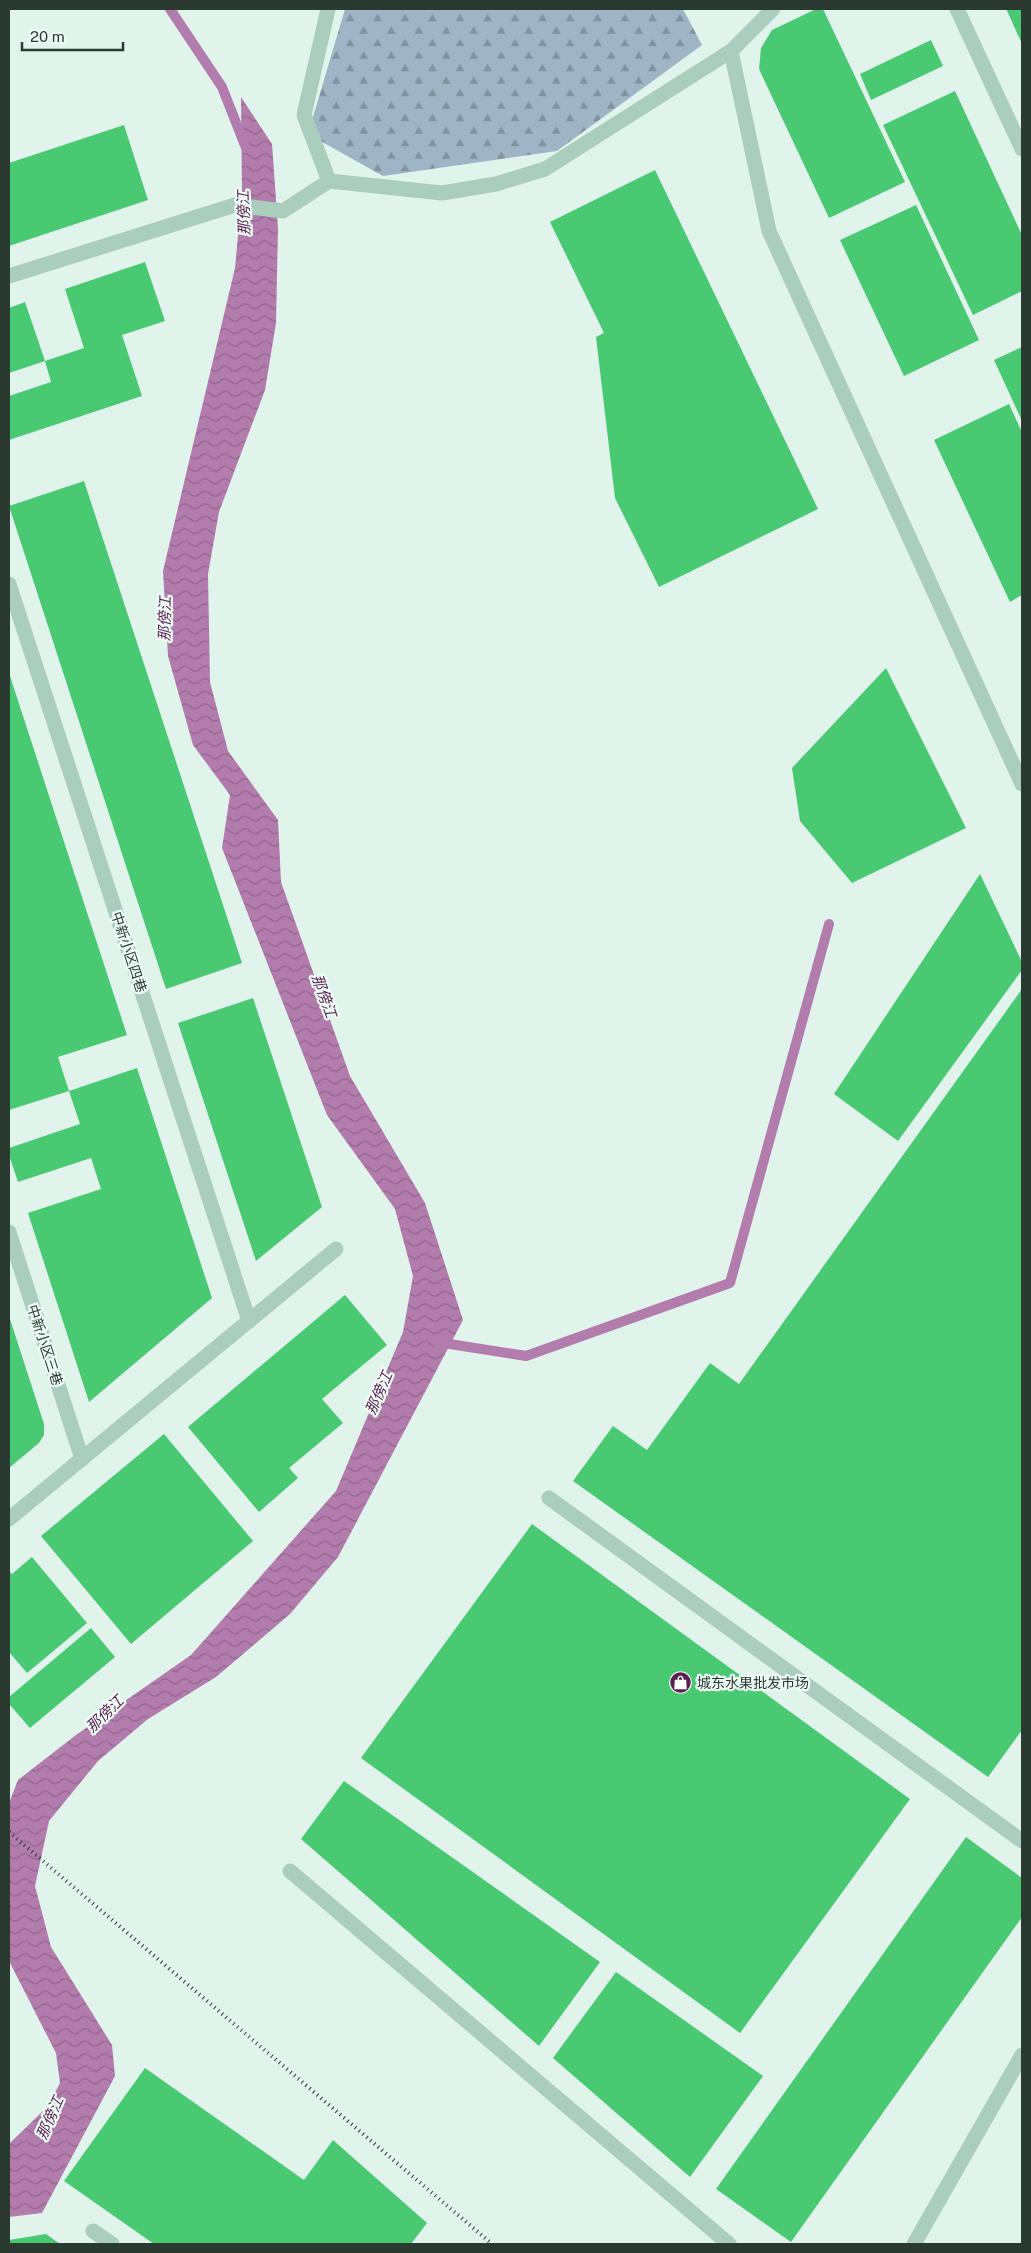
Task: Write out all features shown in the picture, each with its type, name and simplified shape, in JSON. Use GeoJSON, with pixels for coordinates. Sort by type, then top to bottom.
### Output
{"type":"FeatureCollection","features":[{"type":"Feature","properties":{"kind":"street"},"geometry":{"type":"LineString","coordinates":[[328,9],[304,115],[329,181]]}},
{"type":"Feature","properties":{"kind":"street"},"geometry":{"type":"LineString","coordinates":[[9,276],[235,204],[283,212],[329,181],[442,193],[496,184],[545,169],[730,51],[773,9]]}},
{"type":"Feature","properties":{"kind":"street"},"geometry":{"type":"LineString","coordinates":[[957,9],[1022,149]]}},
{"type":"Feature","properties":{"kind":"street"},"geometry":{"type":"LineString","coordinates":[[730,51],[769,231],[1022,784]]}},
{"type":"Feature","properties":{"kind":"street","name":"中新小区四巷"},"geometry":{"type":"LineString","coordinates":[[9,584],[249,1321]]}},
{"type":"Feature","properties":{"kind":"street","name":"中新小区三巷"},"geometry":{"type":"LineString","coordinates":[[9,1232],[82,1459]]}},
{"type":"Feature","properties":{"kind":"street"},"geometry":{"type":"LineString","coordinates":[[9,1519],[336,1249]]}},
{"type":"Feature","properties":{"kind":"street"},"geometry":{"type":"LineString","coordinates":[[549,1498],[1022,1841]]}},
{"type":"Feature","properties":{"kind":"street"},"geometry":{"type":"LineString","coordinates":[[290,1871],[729,2244]]}},
{"type":"Feature","properties":{"kind":"street"},"geometry":{"type":"LineString","coordinates":[[914,2244],[1022,2055]]}},
{"type":"Feature","properties":{"kind":"street"},"geometry":{"type":"LineString","coordinates":[[93,2231],[112,2244]]}},
{"type":"Feature","properties":{"kind":"green space"},"geometry":{"type":"Polygon","coordinates":[[[345,9],[683,9],[702,45],[557,151],[383,176],[308,134],[345,9]]]}},
{"type":"Feature","properties":{"kind":"water"},"geometry":{"type":"Polygon","coordinates":[[[241,97],[272,144],[278,228],[276,323],[265,390],[219,512],[208,574],[210,682],[228,751],[278,820],[281,882],[350,1076],[425,1203],[463,1320],[338,1557],[290,1614],[216,1677],[148,1719],[98,1761],[49,1821],[35,1886],[51,1947],[112,2045],[115,2076],[42,2213],[9,2217],[9,2144],[48,2106],[60,2083],[56,2053],[9,1961],[9,1803],[18,1780],[76,1735],[191,1655],[336,1491],[403,1332],[413,1276],[395,1209],[327,1115],[222,848],[230,795],[193,745],[168,656],[163,571],[235,268],[242,192],[241,97]]]}},
{"type":"Feature","properties":{"kind":"building"},"geometry":{"type":"Polygon","coordinates":[[[816,9],[823,9],[905,182],[829,218],[759,69],[761,48],[772,30],[816,9]]]}},
{"type":"Feature","properties":{"kind":"building"},"geometry":{"type":"Polygon","coordinates":[[[1006,9],[1022,9],[1022,44],[1008,13],[1006,9]]]}},
{"type":"Feature","properties":{"kind":"building"},"geometry":{"type":"Polygon","coordinates":[[[931,40],[943,66],[871,100],[860,74],[931,40]]]}},
{"type":"Feature","properties":{"kind":"building"},"geometry":{"type":"Polygon","coordinates":[[[955,91],[1022,235],[1022,291],[973,315],[883,125],[955,91]]]}},
{"type":"Feature","properties":{"kind":"building"},"geometry":{"type":"Polygon","coordinates":[[[124,125],[148,200],[9,246],[9,163],[124,125]]]}},
{"type":"Feature","properties":{"kind":"building"},"geometry":{"type":"Polygon","coordinates":[[[655,170],[818,509],[659,587],[615,498],[596,337],[604,333],[550,222],[655,170]]]}},
{"type":"Feature","properties":{"kind":"building"},"geometry":{"type":"Polygon","coordinates":[[[916,205],[979,340],[904,376],[840,240],[916,205]]]}},
{"type":"Feature","properties":{"kind":"building"},"geometry":{"type":"Polygon","coordinates":[[[145,262],[165,321],[122,335],[142,396],[9,440],[9,396],[51,382],[45,361],[84,348],[65,289],[145,262]]]}},
{"type":"Feature","properties":{"kind":"building"},"geometry":{"type":"Polygon","coordinates":[[[25,302],[45,361],[9,373],[9,308],[25,302]]]}},
{"type":"Feature","properties":{"kind":"building"},"geometry":{"type":"Polygon","coordinates":[[[1022,347],[1022,421],[994,360],[1022,347]]]}},
{"type":"Feature","properties":{"kind":"building"},"geometry":{"type":"Polygon","coordinates":[[[1009,404],[1022,432],[1022,595],[1010,602],[934,440],[1009,404]]]}},
{"type":"Feature","properties":{"kind":"building"},"geometry":{"type":"Polygon","coordinates":[[[84,481],[242,963],[166,989],[9,506],[84,481]]]}},
{"type":"Feature","properties":{"kind":"building"},"geometry":{"type":"Polygon","coordinates":[[[886,668],[966,828],[852,883],[800,821],[792,768],[886,668]]]}},
{"type":"Feature","properties":{"kind":"building"},"geometry":{"type":"Polygon","coordinates":[[[9,673],[127,1035],[58,1057],[69,1091],[9,1110],[9,673]]]}},
{"type":"Feature","properties":{"kind":"building"},"geometry":{"type":"Polygon","coordinates":[[[980,874],[1022,962],[1022,970],[898,1141],[834,1094],[980,874]]]}},
{"type":"Feature","properties":{"kind":"building"},"geometry":{"type":"Polygon","coordinates":[[[1022,989],[1022,1730],[988,1777],[573,1481],[613,1426],[647,1450],[710,1363],[739,1384],[1022,989]]]}},
{"type":"Feature","properties":{"kind":"building"},"geometry":{"type":"Polygon","coordinates":[[[253,998],[322,1207],[256,1261],[178,1023],[253,998]]]}},
{"type":"Feature","properties":{"kind":"building"},"geometry":{"type":"Polygon","coordinates":[[[137,1068],[212,1298],[89,1402],[28,1213],[101,1189],[91,1158],[18,1182],[9,1155],[9,1148],[80,1124],[69,1091],[137,1068]]]}},
{"type":"Feature","properties":{"kind":"building"},"geometry":{"type":"Polygon","coordinates":[[[345,1295],[387,1345],[322,1399],[343,1423],[289,1468],[298,1478],[259,1512],[188,1427],[345,1295]]]}},
{"type":"Feature","properties":{"kind":"building"},"geometry":{"type":"Polygon","coordinates":[[[9,1316],[44,1424],[44,1435],[39,1443],[9,1468],[9,1316]]]}},
{"type":"Feature","properties":{"kind":"building"},"geometry":{"type":"Polygon","coordinates":[[[164,1434],[253,1541],[131,1644],[41,1536],[164,1434]]]}},
{"type":"Feature","properties":{"kind":"building"},"geometry":{"type":"Polygon","coordinates":[[[532,1524],[910,1799],[740,2033],[361,1758],[532,1524]]]}},
{"type":"Feature","properties":{"kind":"building"},"geometry":{"type":"Polygon","coordinates":[[[32,1557],[87,1623],[27,1673],[9,1652],[9,1571],[12,1574],[32,1557]]]}},
{"type":"Feature","properties":{"kind":"building"},"geometry":{"type":"Polygon","coordinates":[[[91,1628],[115,1657],[30,1728],[9,1704],[9,1697],[91,1628]]]}},
{"type":"Feature","properties":{"kind":"building"},"geometry":{"type":"Polygon","coordinates":[[[344,1781],[600,1962],[539,2046],[301,1839],[344,1781]]]}},
{"type":"Feature","properties":{"kind":"building"},"geometry":{"type":"Polygon","coordinates":[[[966,1837],[1022,1878],[1022,1917],[791,2242],[716,2189],[966,1837]]]}},
{"type":"Feature","properties":{"kind":"building"},"geometry":{"type":"Polygon","coordinates":[[[616,1972],[763,2076],[690,2177],[553,2058],[616,1972]]]}},
{"type":"Feature","properties":{"kind":"building"},"geometry":{"type":"Polygon","coordinates":[[[145,2068],[304,2180],[333,2140],[427,2223],[411,2244],[154,2244],[64,2181],[145,2068]]]}},
{"type":"Feature","properties":{"kind":"building"},"geometry":{"type":"Polygon","coordinates":[[[46,2234],[60,2244],[9,2244],[9,2240],[46,2234]]]}},
{"type":"Feature","properties":{"kind":"waterway","name":"那傍江"},"geometry":{"type":"LineString","coordinates":[[170,9],[222,87],[246,148]]}},
{"type":"Feature","properties":{"kind":"waterway"},"geometry":{"type":"LineString","coordinates":[[437,1342],[526,1356],[730,1283],[829,924]]}},
{"type":"Feature","properties":{"kind":"railway"},"geometry":{"type":"LineString","coordinates":[[9,1832],[492,2244]]}},
{"type":"Feature","properties":{"kind":"place","name":"城东水果批发市场"},"geometry":{"type":"Point","coordinates":[681,1683]}}]}
